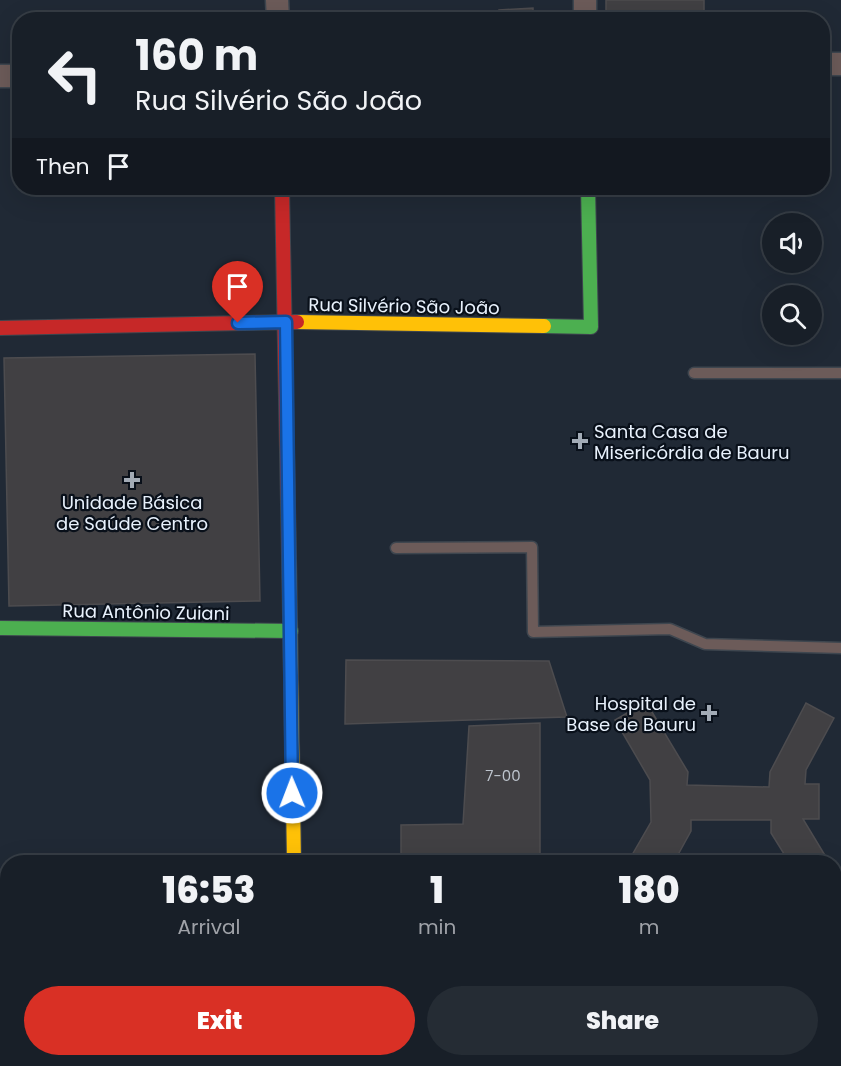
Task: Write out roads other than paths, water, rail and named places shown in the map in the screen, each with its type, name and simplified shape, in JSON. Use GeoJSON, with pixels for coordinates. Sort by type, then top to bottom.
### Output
{"type":"FeatureCollection","features":[{"type":"Feature","properties":{"kind":"street"},"geometry":{"type":"LineString","coordinates":[[282,195],[294,855]]}},
{"type":"Feature","properties":{"kind":"street","name":"Rua Silvério São João"},"geometry":{"type":"LineString","coordinates":[[0,328],[286,322],[591,327],[588,195]]}},
{"type":"Feature","properties":{"kind":"street","name":"Rua Antônio Zuiani"},"geometry":{"type":"LineString","coordinates":[[0,628],[291,631]]}},
{"type":"Feature","properties":{"kind":"lane"},"geometry":{"type":"LineString","coordinates":[[694,373],[841,373]]}},
{"type":"Feature","properties":{"kind":"lane"},"geometry":{"type":"LineString","coordinates":[[396,548],[532,547],[533,632],[670,629],[705,644],[841,648]]}},
{"type":"Feature","properties":{"kind":"place","name":"Santa Casa de Misericórdia de Bauru"},"geometry":{"type":"Point","coordinates":[580,441]}},
{"type":"Feature","properties":{"kind":"place","name":"Unidade Básica de Saúde Centro"},"geometry":{"type":"Point","coordinates":[132,480]}},
{"type":"Feature","properties":{"kind":"place","name":"Hospital de Base de Bauru"},"geometry":{"type":"Point","coordinates":[709,713]}}]}
